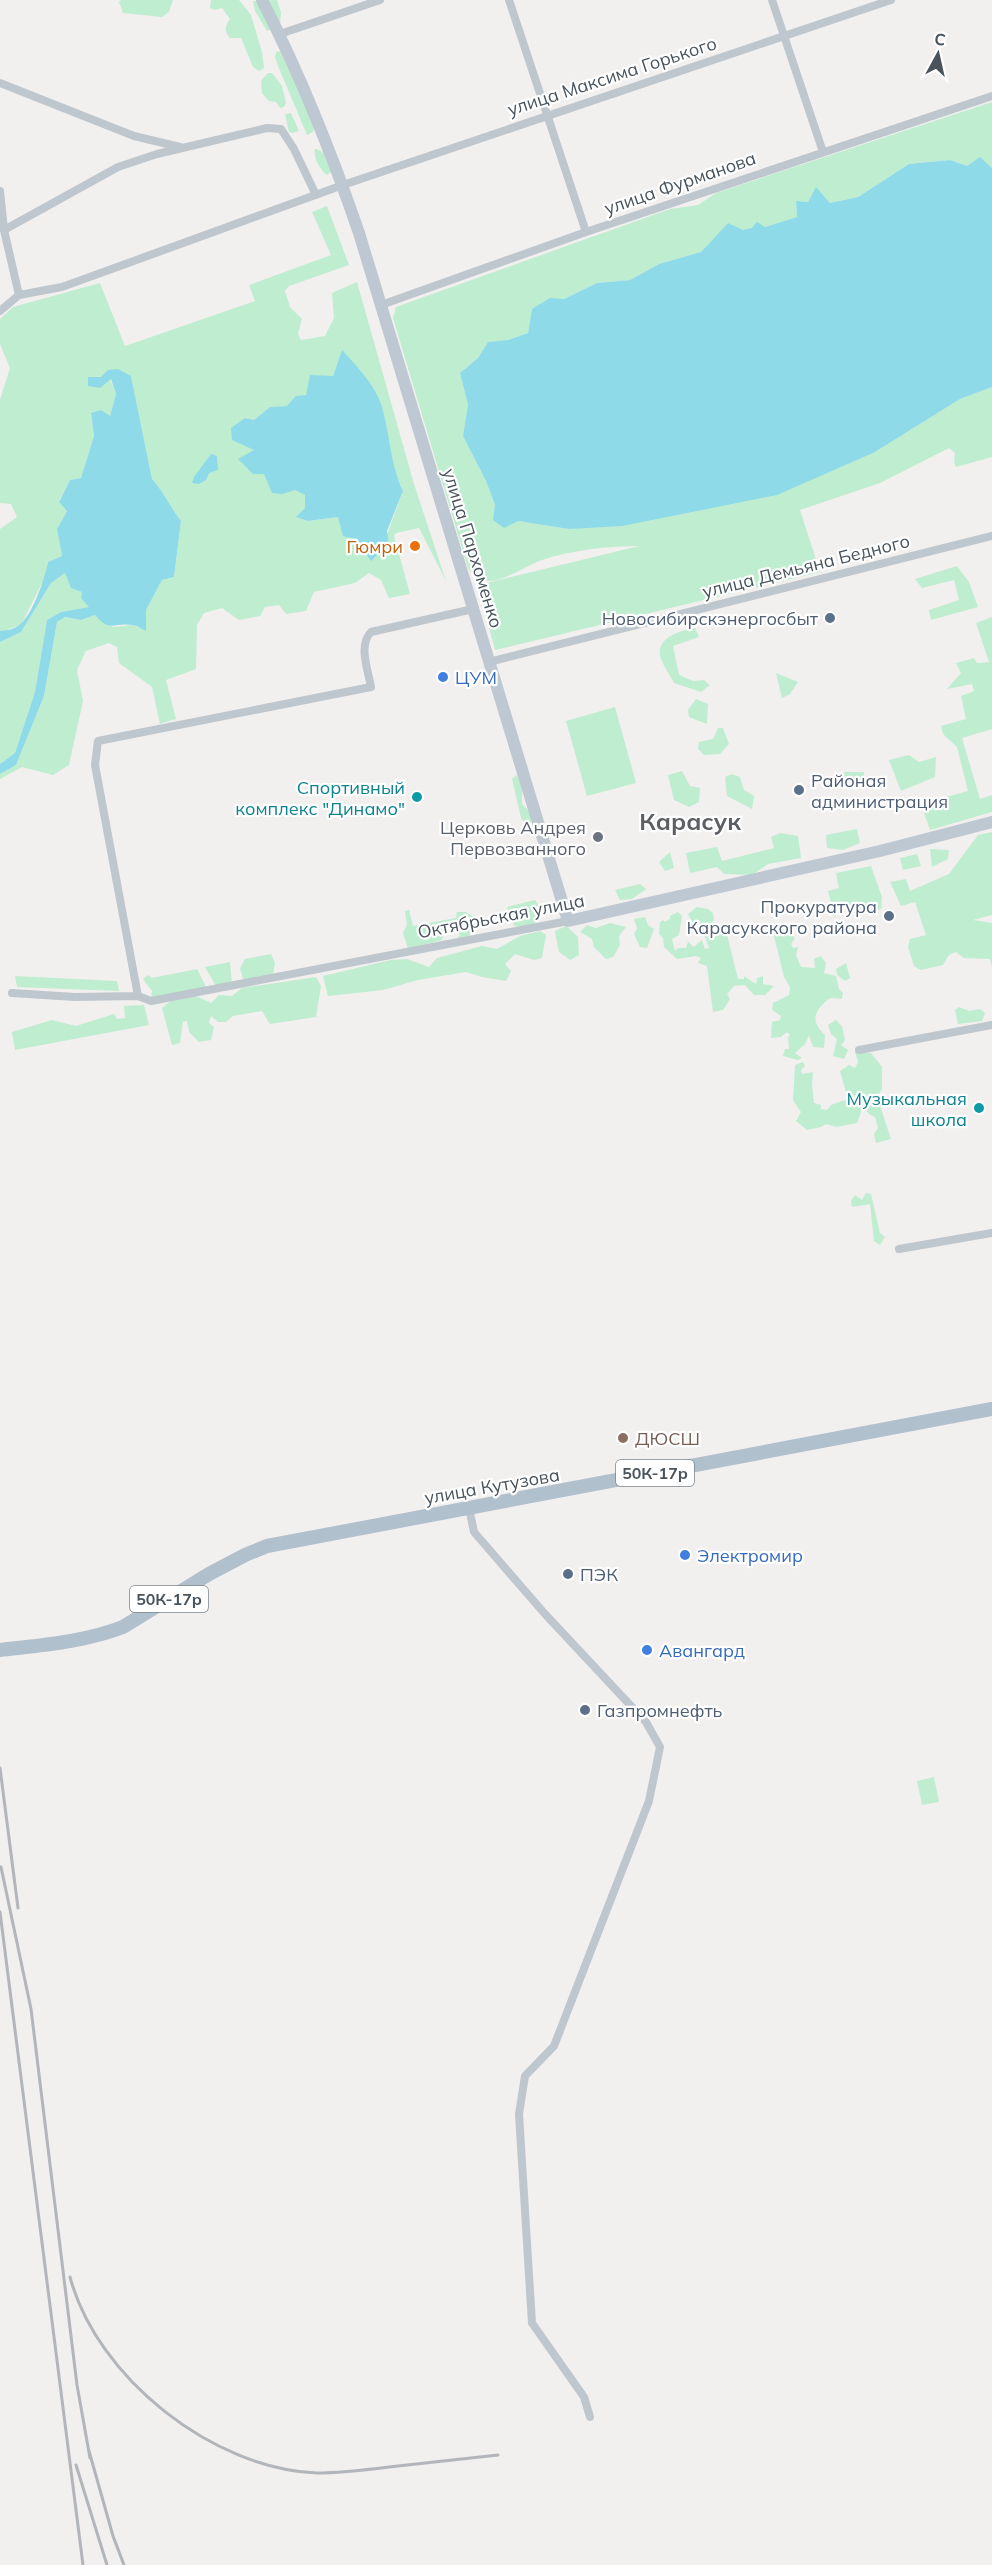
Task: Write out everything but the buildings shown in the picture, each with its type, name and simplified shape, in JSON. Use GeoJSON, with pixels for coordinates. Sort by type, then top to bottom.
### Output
{"type":"FeatureCollection","features":[{"type":"Feature","properties":{"kind":"main road","name":"улица Кутузова"},"geometry":{"type":"LineString","coordinates":[[0,1650],[82,1640],[123,1627],[209,1574],[244,1555],[267,1546],[992,1409]]}},
{"type":"Feature","properties":{"kind":"street","name":"улица Пархоменко"},"geometry":{"type":"LineString","coordinates":[[262,0],[280,34],[343,185],[568,921]]}},
{"type":"Feature","properties":{"kind":"street"},"geometry":{"type":"LineString","coordinates":[[280,34],[380,0]]}},
{"type":"Feature","properties":{"kind":"street"},"geometry":{"type":"LineString","coordinates":[[509,0],[586,232]]}},
{"type":"Feature","properties":{"kind":"street"},"geometry":{"type":"LineString","coordinates":[[772,0],[823,152]]}},
{"type":"Feature","properties":{"kind":"street","name":"улица Максима Горького"},"geometry":{"type":"LineString","coordinates":[[343,185],[891,0]]}},
{"type":"Feature","properties":{"kind":"street"},"geometry":{"type":"LineString","coordinates":[[0,83],[134,136],[183,147]]}},
{"type":"Feature","properties":{"kind":"street","name":"улица Фурманова"},"geometry":{"type":"LineString","coordinates":[[381,305],[586,232],[992,96]]}},
{"type":"Feature","properties":{"kind":"street"},"geometry":{"type":"LineString","coordinates":[[4,230],[118,167],[183,147],[267,128],[280,129],[294,149],[316,195]]}},
{"type":"Feature","properties":{"kind":"street"},"geometry":{"type":"LineString","coordinates":[[0,311],[19,295],[62,287],[343,185]]}},
{"type":"Feature","properties":{"kind":"street"},"geometry":{"type":"LineString","coordinates":[[0,191],[4,230],[19,295]]}},
{"type":"Feature","properties":{"kind":"street","name":"улица Демьяна Бедного"},"geometry":{"type":"LineString","coordinates":[[489,662],[992,536]]}},
{"type":"Feature","properties":{"kind":"street"},"geometry":{"type":"LineString","coordinates":[[138,996],[95,765],[98,741],[371,687],[364,645],[371,632],[473,609]]}},
{"type":"Feature","properties":{"kind":"street","name":"Октябрьская улица"},"geometry":{"type":"LineString","coordinates":[[12,993],[75,997],[138,996],[151,1001],[568,921],[858,856],[992,822]]}},
{"type":"Feature","properties":{"kind":"street"},"geometry":{"type":"LineString","coordinates":[[859,1050],[992,1025]]}},
{"type":"Feature","properties":{"kind":"street"},"geometry":{"type":"LineString","coordinates":[[899,1249],[992,1233]]}},
{"type":"Feature","properties":{"kind":"street"},"geometry":{"type":"LineString","coordinates":[[468,1508],[474,1532],[545,1614],[646,1722],[660,1748],[649,1801],[554,2046],[525,2076],[519,2114],[532,2323],[584,2397],[590,2417]]}},
{"type":"Feature","properties":{"kind":"green space"},"geometry":{"type":"Polygon","coordinates":[[[121,0],[173,0],[169,12],[162,17],[123,13],[119,2],[121,0]]]}},
{"type":"Feature","properties":{"kind":"green space"},"geometry":{"type":"Polygon","coordinates":[[[211,0],[239,0],[251,15],[262,52],[264,68],[259,71],[253,67],[241,38],[230,38],[228,35],[226,28],[230,19],[222,8],[215,10],[210,8],[211,0]]]}},
{"type":"Feature","properties":{"kind":"green space"},"geometry":{"type":"Polygon","coordinates":[[[277,0],[281,12],[280,26],[267,31],[255,11],[253,1],[277,0]]]}},
{"type":"Feature","properties":{"kind":"green space"},"geometry":{"type":"Polygon","coordinates":[[[282,51],[287,58],[290,72],[299,84],[314,127],[313,132],[307,135],[275,57],[276,52],[282,51]]]}},
{"type":"Feature","properties":{"kind":"green space"},"geometry":{"type":"Polygon","coordinates":[[[268,73],[272,73],[282,86],[286,103],[284,107],[280,108],[276,102],[269,101],[262,93],[261,81],[268,73]]]}},
{"type":"Feature","properties":{"kind":"green space"},"geometry":{"type":"Polygon","coordinates":[[[992,102],[992,168],[980,158],[967,166],[950,160],[909,164],[858,197],[830,203],[816,188],[808,202],[796,201],[797,217],[743,231],[728,223],[701,252],[659,264],[630,280],[597,283],[564,299],[532,309],[528,333],[508,340],[488,342],[478,358],[460,373],[468,405],[463,436],[486,481],[495,505],[494,520],[518,521],[569,529],[875,452],[960,399],[992,387],[992,457],[956,467],[955,453],[949,448],[880,483],[800,510],[820,572],[495,650],[478,585],[639,546],[578,551],[542,560],[493,581],[477,578],[468,568],[393,318],[396,307],[670,209],[698,205],[716,193],[992,102]]]}},
{"type":"Feature","properties":{"kind":"green space"},"geometry":{"type":"Polygon","coordinates":[[[291,113],[299,131],[293,133],[289,132],[285,114],[291,113]]]}},
{"type":"Feature","properties":{"kind":"green space"},"geometry":{"type":"Polygon","coordinates":[[[315,149],[326,157],[331,172],[327,175],[318,164],[315,149]]]}},
{"type":"Feature","properties":{"kind":"green space"},"geometry":{"type":"Polygon","coordinates":[[[327,206],[349,265],[289,286],[285,291],[290,307],[302,319],[298,334],[301,340],[325,336],[334,318],[332,293],[357,282],[414,484],[446,581],[419,528],[396,533],[394,536],[410,594],[389,598],[381,580],[369,573],[355,583],[314,592],[306,611],[286,614],[279,605],[265,607],[260,616],[239,620],[222,608],[204,613],[197,625],[196,669],[166,680],[176,719],[160,724],[152,687],[119,663],[117,647],[109,643],[86,651],[77,670],[83,701],[69,765],[53,775],[22,767],[0,779],[0,774],[16,765],[44,696],[57,622],[65,617],[81,620],[95,615],[113,627],[132,625],[146,630],[146,610],[162,580],[174,577],[181,521],[152,479],[131,376],[88,377],[110,379],[116,394],[110,416],[91,414],[94,436],[81,478],[70,480],[59,501],[67,511],[57,529],[62,556],[48,562],[45,577],[21,625],[0,632],[0,529],[17,517],[11,504],[0,503],[0,400],[10,368],[0,344],[0,319],[13,307],[100,283],[125,346],[255,301],[249,285],[331,255],[312,212],[327,206]],[[342,351],[333,376],[288,406],[270,407],[254,420],[245,418],[264,473],[283,494],[295,490],[306,495],[305,508],[297,517],[308,521],[338,517],[371,560],[381,551],[403,491],[342,351]]]}},
{"type":"Feature","properties":{"kind":"green space"},"geometry":{"type":"Polygon","coordinates":[[[957,566],[969,582],[978,607],[931,620],[929,610],[959,600],[954,580],[922,588],[915,579],[957,566]]]}},
{"type":"Feature","properties":{"kind":"green space"},"geometry":{"type":"Polygon","coordinates":[[[65,573],[71,587],[82,592],[90,607],[61,612],[47,620],[35,692],[15,753],[0,764],[0,642],[21,632],[51,583],[65,573]]]}},
{"type":"Feature","properties":{"kind":"green space"},"geometry":{"type":"Polygon","coordinates":[[[992,617],[992,729],[962,738],[980,799],[992,795],[992,812],[930,830],[921,804],[968,791],[957,747],[943,734],[941,726],[966,719],[961,696],[974,691],[972,684],[947,689],[961,673],[956,663],[974,658],[977,663],[989,662],[976,623],[992,617]]]}},
{"type":"Feature","properties":{"kind":"green space"},"geometry":{"type":"Polygon","coordinates":[[[695,628],[699,637],[673,646],[679,675],[693,681],[704,680],[710,685],[701,692],[674,683],[660,656],[660,649],[666,639],[695,628]]]}},
{"type":"Feature","properties":{"kind":"green space"},"geometry":{"type":"Polygon","coordinates":[[[776,673],[798,682],[790,694],[782,698],[776,673]]]}},
{"type":"Feature","properties":{"kind":"green space"},"geometry":{"type":"Polygon","coordinates":[[[696,699],[708,704],[707,724],[689,717],[688,710],[696,699]]]}},
{"type":"Feature","properties":{"kind":"green space"},"geometry":{"type":"Polygon","coordinates":[[[615,707],[636,783],[587,796],[566,721],[615,707]]]}},
{"type":"Feature","properties":{"kind":"green space"},"geometry":{"type":"Polygon","coordinates":[[[718,728],[723,728],[729,744],[720,754],[704,755],[698,749],[699,742],[713,739],[718,728]]]}},
{"type":"Feature","properties":{"kind":"green space"},"geometry":{"type":"Polygon","coordinates":[[[909,755],[919,762],[936,757],[935,777],[901,791],[889,760],[909,755]]]}},
{"type":"Feature","properties":{"kind":"green space"},"geometry":{"type":"Polygon","coordinates":[[[682,771],[690,786],[700,788],[699,802],[689,807],[674,800],[668,775],[682,771]]]}},
{"type":"Feature","properties":{"kind":"green space"},"geometry":{"type":"Polygon","coordinates":[[[843,772],[864,772],[864,782],[843,783],[843,772]]]}},
{"type":"Feature","properties":{"kind":"green space"},"geometry":{"type":"Polygon","coordinates":[[[732,774],[740,777],[744,790],[754,796],[752,809],[727,796],[725,777],[732,774]]]}},
{"type":"Feature","properties":{"kind":"green space"},"geometry":{"type":"Polygon","coordinates":[[[516,775],[522,781],[522,804],[531,813],[531,825],[527,826],[521,818],[512,779],[516,775]]]}},
{"type":"Feature","properties":{"kind":"green space"},"geometry":{"type":"Polygon","coordinates":[[[857,829],[860,843],[843,850],[827,848],[826,835],[857,829]]]}},
{"type":"Feature","properties":{"kind":"green space"},"geometry":{"type":"Polygon","coordinates":[[[992,832],[992,915],[973,920],[992,923],[992,967],[990,959],[964,958],[956,952],[949,955],[943,965],[921,970],[914,966],[908,947],[910,939],[926,935],[915,902],[901,906],[890,882],[906,879],[910,891],[949,874],[978,835],[992,832]]]}},
{"type":"Feature","properties":{"kind":"green space"},"geometry":{"type":"Polygon","coordinates":[[[780,833],[798,836],[801,858],[768,864],[752,875],[724,874],[717,867],[690,873],[686,853],[717,847],[722,861],[774,848],[771,837],[780,833]]]}},
{"type":"Feature","properties":{"kind":"green space"},"geometry":{"type":"Polygon","coordinates":[[[930,849],[949,850],[948,859],[932,867],[930,849]]]}},
{"type":"Feature","properties":{"kind":"green space"},"geometry":{"type":"Polygon","coordinates":[[[670,852],[674,868],[665,871],[659,862],[670,852]]]}},
{"type":"Feature","properties":{"kind":"green space"},"geometry":{"type":"Polygon","coordinates":[[[917,854],[921,866],[903,870],[900,858],[917,854]]]}},
{"type":"Feature","properties":{"kind":"green space"},"geometry":{"type":"Polygon","coordinates":[[[871,866],[882,897],[881,909],[856,916],[853,906],[842,901],[837,905],[835,918],[828,891],[839,888],[836,873],[871,866]]]}},
{"type":"Feature","properties":{"kind":"green space"},"geometry":{"type":"Polygon","coordinates":[[[640,884],[646,889],[632,899],[620,900],[615,890],[640,884]]]}},
{"type":"Feature","properties":{"kind":"green space"},"geometry":{"type":"Polygon","coordinates":[[[535,900],[542,910],[535,924],[530,927],[514,926],[507,907],[535,900]]]}},
{"type":"Feature","properties":{"kind":"green space"},"geometry":{"type":"Polygon","coordinates":[[[697,907],[708,909],[713,913],[714,919],[709,931],[710,935],[719,930],[727,935],[738,979],[744,979],[744,976],[756,984],[757,978],[763,976],[763,984],[774,986],[765,995],[754,995],[745,985],[734,986],[727,994],[730,999],[723,1010],[713,1012],[707,966],[698,963],[701,958],[696,956],[677,959],[664,947],[663,938],[659,934],[660,922],[663,920],[665,922],[678,912],[682,916],[679,935],[672,939],[675,951],[678,948],[686,948],[688,942],[694,947],[702,940],[705,949],[709,948],[702,928],[696,929],[688,914],[697,907]]]}},
{"type":"Feature","properties":{"kind":"green space"},"geometry":{"type":"Polygon","coordinates":[[[409,910],[413,926],[456,918],[457,912],[466,912],[474,917],[473,928],[468,939],[454,942],[460,935],[452,925],[446,926],[442,940],[408,949],[403,933],[407,925],[405,911],[409,910]]]}},
{"type":"Feature","properties":{"kind":"green space"},"geometry":{"type":"Polygon","coordinates":[[[645,917],[648,925],[654,929],[647,948],[640,947],[634,934],[637,928],[634,919],[645,917]]]}},
{"type":"Feature","properties":{"kind":"green space"},"geometry":{"type":"Polygon","coordinates":[[[610,923],[626,927],[619,936],[620,945],[613,957],[606,959],[594,947],[592,939],[580,932],[587,925],[596,928],[610,923]]]}},
{"type":"Feature","properties":{"kind":"green space"},"geometry":{"type":"Polygon","coordinates":[[[566,926],[578,937],[579,955],[570,960],[559,952],[555,931],[566,926]]]}},
{"type":"Feature","properties":{"kind":"green space"},"geometry":{"type":"Polygon","coordinates":[[[772,928],[780,930],[790,928],[795,938],[791,944],[793,948],[798,947],[796,955],[801,967],[815,968],[814,959],[821,956],[826,963],[824,973],[836,976],[839,989],[843,993],[842,999],[830,998],[816,1015],[817,1025],[825,1035],[824,1048],[813,1047],[809,1035],[805,1044],[795,1053],[802,1058],[798,1060],[783,1056],[785,1049],[789,1049],[788,1037],[790,1035],[787,1032],[781,1037],[771,1038],[772,1022],[780,1020],[781,1016],[772,1010],[773,1003],[789,995],[790,987],[784,977],[772,928]]]}},
{"type":"Feature","properties":{"kind":"green space"},"geometry":{"type":"Polygon","coordinates":[[[540,931],[546,935],[542,958],[534,960],[515,954],[505,964],[511,971],[506,981],[466,972],[418,980],[383,990],[328,996],[323,976],[391,960],[407,959],[429,967],[437,958],[482,946],[497,949],[520,936],[540,931]]]}},
{"type":"Feature","properties":{"kind":"green space"},"geometry":{"type":"Polygon","coordinates":[[[271,954],[275,963],[273,975],[267,980],[243,979],[240,968],[245,959],[271,954]]]}},
{"type":"Feature","properties":{"kind":"green space"},"geometry":{"type":"Polygon","coordinates":[[[230,962],[232,984],[217,988],[205,967],[230,962]]]}},
{"type":"Feature","properties":{"kind":"green space"},"geometry":{"type":"Polygon","coordinates":[[[846,963],[850,978],[845,981],[837,975],[836,969],[846,963]]]}},
{"type":"Feature","properties":{"kind":"green space"},"geometry":{"type":"Polygon","coordinates":[[[197,969],[206,987],[170,993],[167,998],[151,998],[152,991],[143,979],[148,975],[152,978],[197,969]]]}},
{"type":"Feature","properties":{"kind":"green space"},"geometry":{"type":"Polygon","coordinates":[[[15,976],[117,981],[119,991],[17,987],[15,976]]]}},
{"type":"Feature","properties":{"kind":"green space"},"geometry":{"type":"Polygon","coordinates":[[[316,977],[321,986],[316,1017],[270,1024],[262,1011],[233,1016],[226,1022],[218,1022],[211,1016],[209,1023],[214,1027],[211,1040],[199,1042],[189,1032],[187,1021],[183,1022],[180,1043],[172,1045],[162,1008],[174,999],[191,996],[211,1003],[219,995],[232,996],[242,988],[316,977]]]}},
{"type":"Feature","properties":{"kind":"green space"},"geometry":{"type":"Polygon","coordinates":[[[144,1005],[149,1025],[15,1050],[12,1032],[52,1020],[76,1026],[114,1014],[117,1019],[125,1018],[124,1006],[144,1005]]]}},
{"type":"Feature","properties":{"kind":"green space"},"geometry":{"type":"Polygon","coordinates":[[[959,1007],[969,1011],[980,1009],[985,1013],[982,1021],[958,1024],[955,1010],[959,1007]]]}},
{"type":"Feature","properties":{"kind":"green space"},"geometry":{"type":"Polygon","coordinates":[[[836,1020],[842,1026],[845,1040],[841,1045],[848,1050],[844,1059],[833,1056],[837,1039],[831,1034],[828,1025],[836,1020]]]}},
{"type":"Feature","properties":{"kind":"green space"},"geometry":{"type":"Polygon","coordinates":[[[855,1052],[871,1053],[882,1067],[882,1089],[877,1097],[891,1139],[876,1143],[874,1134],[878,1128],[875,1117],[869,1114],[863,1106],[857,1123],[836,1127],[826,1124],[807,1130],[796,1121],[801,1112],[793,1100],[795,1065],[803,1062],[805,1066],[801,1070],[802,1074],[813,1072],[814,1103],[821,1105],[821,1109],[827,1110],[831,1105],[848,1099],[840,1071],[849,1065],[855,1068],[858,1062],[855,1052]]]}},
{"type":"Feature","properties":{"kind":"green space"},"geometry":{"type":"Polygon","coordinates":[[[866,1193],[871,1194],[880,1233],[885,1237],[880,1245],[874,1241],[870,1204],[852,1207],[851,1201],[855,1195],[862,1200],[866,1193]]]}},
{"type":"Feature","properties":{"kind":"green space"},"geometry":{"type":"Polygon","coordinates":[[[934,1777],[939,1802],[922,1805],[917,1781],[934,1777]]]}},
{"type":"Feature","properties":{"kind":"water"},"geometry":{"type":"Polygon","coordinates":[[[980,157],[992,168],[992,387],[960,399],[875,452],[777,495],[622,526],[569,529],[518,521],[504,528],[493,520],[495,505],[486,481],[463,436],[468,405],[460,373],[478,358],[488,342],[508,340],[528,333],[532,309],[550,298],[564,299],[597,283],[630,280],[659,264],[701,252],[728,223],[743,230],[752,228],[757,222],[765,227],[797,217],[796,201],[808,202],[816,187],[830,203],[858,197],[909,164],[950,160],[967,166],[980,157]]]}},
{"type":"Feature","properties":{"kind":"water"},"geometry":{"type":"Polygon","coordinates":[[[342,350],[364,375],[378,397],[395,470],[403,491],[387,531],[390,551],[381,551],[371,561],[355,539],[343,536],[338,517],[308,521],[296,517],[305,508],[305,495],[295,490],[283,494],[272,493],[264,474],[253,474],[238,459],[254,450],[232,440],[231,428],[245,418],[254,420],[270,407],[287,406],[296,396],[306,395],[310,375],[333,376],[342,350]]]}},
{"type":"Feature","properties":{"kind":"water"},"geometry":{"type":"Polygon","coordinates":[[[118,369],[131,376],[152,479],[181,521],[174,577],[162,580],[146,610],[146,631],[134,625],[105,624],[95,615],[81,620],[65,617],[57,622],[44,696],[16,765],[0,774],[0,764],[15,753],[35,692],[47,620],[61,612],[89,607],[81,598],[82,592],[71,588],[65,573],[51,583],[21,632],[0,642],[0,631],[14,628],[23,621],[37,597],[48,562],[62,556],[57,529],[67,511],[59,502],[70,480],[81,478],[94,436],[91,413],[101,410],[110,416],[116,394],[111,379],[100,388],[88,386],[88,377],[101,377],[108,370],[118,369]]]}},
{"type":"Feature","properties":{"kind":"water"},"geometry":{"type":"Polygon","coordinates":[[[211,454],[217,456],[218,470],[209,473],[206,480],[199,484],[192,483],[194,477],[211,454]]]}},
{"type":"Feature","properties":{"kind":"railway"},"geometry":{"type":"LineString","coordinates":[[0,1768],[18,1908]]}},
{"type":"Feature","properties":{"kind":"railway"},"geometry":{"type":"LineString","coordinates":[[1,1867],[31,2009],[77,2385],[90,2458]]}},
{"type":"Feature","properties":{"kind":"railway"},"geometry":{"type":"LineString","coordinates":[[0,1912],[83,2565]]}},
{"type":"Feature","properties":{"kind":"railway"},"geometry":{"type":"LineString","coordinates":[[70,2277],[84,2314],[105,2350],[133,2382],[165,2411],[200,2436],[238,2455],[278,2468],[317,2473],[498,2455]]}},
{"type":"Feature","properties":{"kind":"railway"},"geometry":{"type":"LineString","coordinates":[[89,2451],[113,2536],[124,2565]]}},
{"type":"Feature","properties":{"kind":"railway"},"geometry":{"type":"LineString","coordinates":[[76,2465],[107,2565]]}},
{"type":"Feature","properties":{"kind":"place","name":"Гюмри"},"geometry":{"type":"Point","coordinates":[415,546]}},
{"type":"Feature","properties":{"kind":"place","name":"Новосибирскэнергосбыт"},"geometry":{"type":"Point","coordinates":[830,618]}},
{"type":"Feature","properties":{"kind":"place","name":"ЦУМ"},"geometry":{"type":"Point","coordinates":[443,677]}},
{"type":"Feature","properties":{"kind":"place","name":"Районая администрация"},"geometry":{"type":"Point","coordinates":[799,790]}},
{"type":"Feature","properties":{"kind":"place","name":"Спортивный комплекс \"Динамо\""},"geometry":{"type":"Point","coordinates":[417,797]}},
{"type":"Feature","properties":{"kind":"place","name":"Церковь Андрея Первозванного"},"geometry":{"type":"Point","coordinates":[598,837]}},
{"type":"Feature","properties":{"kind":"place","name":"Прокуратура Карасукского района"},"geometry":{"type":"Point","coordinates":[889,916]}},
{"type":"Feature","properties":{"kind":"place","name":"Музыкальная школа"},"geometry":{"type":"Point","coordinates":[979,1108]}},
{"type":"Feature","properties":{"kind":"place","name":"ДЮСШ"},"geometry":{"type":"Point","coordinates":[623,1438]}},
{"type":"Feature","properties":{"kind":"place","name":"Электромир"},"geometry":{"type":"Point","coordinates":[685,1555]}},
{"type":"Feature","properties":{"kind":"place","name":"ПЭК"},"geometry":{"type":"Point","coordinates":[568,1574]}},
{"type":"Feature","properties":{"kind":"place","name":"Авангард"},"geometry":{"type":"Point","coordinates":[647,1650]}},
{"type":"Feature","properties":{"kind":"place","name":"Газпромнефть"},"geometry":{"type":"Point","coordinates":[585,1710]}},
{"type":"Feature","properties":{"kind":"district","name":"Карасук"},"geometry":{"type":"Point","coordinates":[690,821]}}]}
